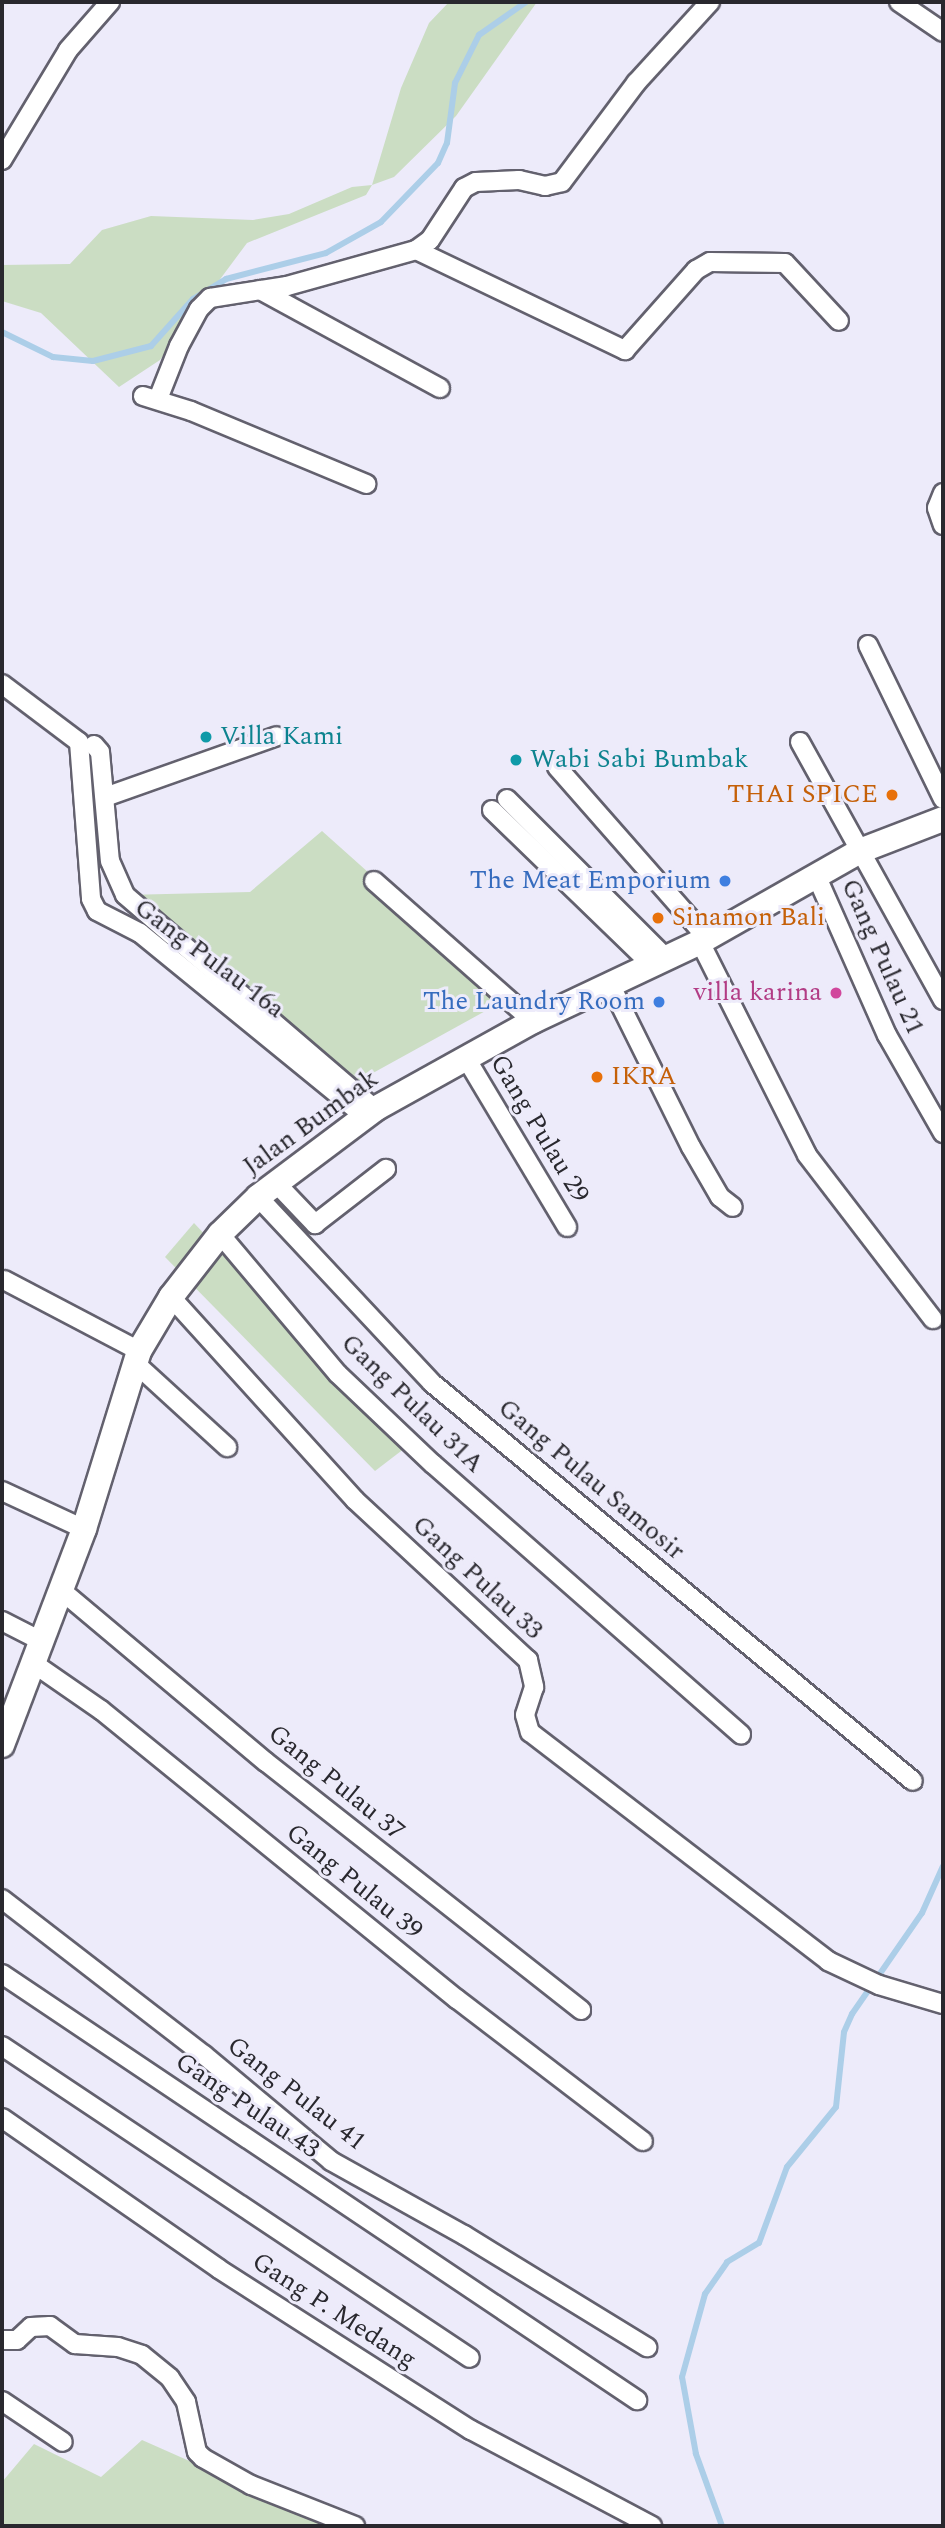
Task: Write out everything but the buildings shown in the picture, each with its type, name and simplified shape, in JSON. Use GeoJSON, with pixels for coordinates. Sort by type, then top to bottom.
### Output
{"type":"FeatureCollection","features":[{"type":"Feature","properties":{"kind":"street"},"geometry":{"type":"LineString","coordinates":[[2,160],[68,50],[110,2]]}},
{"type":"Feature","properties":{"kind":"street"},"geometry":{"type":"LineString","coordinates":[[366,484],[151,398],[199,309],[222,293],[260,290],[416,250],[430,240],[464,188],[476,182],[519,180],[545,186],[562,182],[636,83],[710,2]]}},
{"type":"Feature","properties":{"kind":"street"},"geometry":{"type":"LineString","coordinates":[[899,2],[943,32]]}},
{"type":"Feature","properties":{"kind":"street"},"geometry":{"type":"LineString","coordinates":[[416,250],[625,350],[696,270],[710,262],[785,263],[839,321]]}},
{"type":"Feature","properties":{"kind":"street"},"geometry":{"type":"LineString","coordinates":[[260,290],[440,388]]}},
{"type":"Feature","properties":{"kind":"street"},"geometry":{"type":"LineString","coordinates":[[943,493],[937,508],[943,525]]}},
{"type":"Feature","properties":{"kind":"street"},"geometry":{"type":"LineString","coordinates":[[868,645],[943,799]]}},
{"type":"Feature","properties":{"kind":"street","name":"Gang Pulau 16a"},"geometry":{"type":"LineString","coordinates":[[2,684],[79,742],[91,899],[97,911],[140,933],[370,1113]]}},
{"type":"Feature","properties":{"kind":"street"},"geometry":{"type":"LineString","coordinates":[[105,796],[277,736]]}},
{"type":"Feature","properties":{"kind":"street"},"geometry":{"type":"LineString","coordinates":[[800,742],[943,1000]]}},
{"type":"Feature","properties":{"kind":"street"},"geometry":{"type":"LineString","coordinates":[[94,745],[100,752],[110,861],[125,895],[370,1113]]}},
{"type":"Feature","properties":{"kind":"street"},"geometry":{"type":"LineString","coordinates":[[557,767],[704,940],[807,1155],[933,1319]]}},
{"type":"Feature","properties":{"kind":"street"},"geometry":{"type":"LineString","coordinates":[[508,799],[660,962]]}},
{"type":"Feature","properties":{"kind":"street"},"geometry":{"type":"LineString","coordinates":[[492,810],[660,962]]}},
{"type":"Feature","properties":{"kind":"street","name":"Jalan Bumbak"},"geometry":{"type":"LineString","coordinates":[[2,1745],[84,1529],[137,1357],[171,1297],[220,1234],[267,1190],[370,1113],[533,1021],[704,940],[860,851],[943,819]]}},
{"type":"Feature","properties":{"kind":"street","name":"Gang Pulau 21"},"geometry":{"type":"LineString","coordinates":[[816,875],[887,1035],[943,1133]]}},
{"type":"Feature","properties":{"kind":"street"},"geometry":{"type":"LineString","coordinates":[[374,881],[533,1021]]}},
{"type":"Feature","properties":{"kind":"street"},"geometry":{"type":"LineString","coordinates":[[610,985],[691,1147],[720,1197],[733,1207]]}},
{"type":"Feature","properties":{"kind":"street","name":"Gang Pulau 29"},"geometry":{"type":"LineString","coordinates":[[466,1058],[567,1227]]}},
{"type":"Feature","properties":{"kind":"street"},"geometry":{"type":"LineString","coordinates":[[267,1190],[315,1224],[386,1169]]}},
{"type":"Feature","properties":{"kind":"street","name":"Gang Pulau Samosir"},"geometry":{"type":"LineString","coordinates":[[267,1190],[432,1383],[913,1781]]}},
{"type":"Feature","properties":{"kind":"street","name":"Gang Pulau 31A"},"geometry":{"type":"LineString","coordinates":[[220,1234],[338,1374],[582,1596],[741,1735]]}},
{"type":"Feature","properties":{"kind":"street"},"geometry":{"type":"LineString","coordinates":[[4,1280],[137,1357],[227,1447]]}},
{"type":"Feature","properties":{"kind":"street","name":"Gang Pulau 33"},"geometry":{"type":"LineString","coordinates":[[171,1297],[355,1500],[528,1660],[534,1687],[525,1715],[530,1732],[828,1961],[879,1984],[943,2004]]}},
{"type":"Feature","properties":{"kind":"street"},"geometry":{"type":"LineString","coordinates":[[2,1491],[84,1529]]}},
{"type":"Feature","properties":{"kind":"street","name":"Gang Pulau 37"},"geometry":{"type":"LineString","coordinates":[[62,1591],[266,1762],[581,2010]]}},
{"type":"Feature","properties":{"kind":"street","name":"Gang Pulau 39"},"geometry":{"type":"LineString","coordinates":[[2,1621],[101,1710],[457,1999],[643,2141]]}},
{"type":"Feature","properties":{"kind":"street","name":"Gang Pulau 41"},"geometry":{"type":"LineString","coordinates":[[2,1899],[204,2055],[331,2161],[464,2235],[647,2347]]}},
{"type":"Feature","properties":{"kind":"street","name":"Gang Pulau 43"},"geometry":{"type":"LineString","coordinates":[[2,1974],[637,2400]]}},
{"type":"Feature","properties":{"kind":"street"},"geometry":{"type":"LineString","coordinates":[[2,2046],[470,2358]]}},
{"type":"Feature","properties":{"kind":"street","name":"Gang P. Medang"},"geometry":{"type":"LineString","coordinates":[[2,2118],[219,2269],[471,2430],[652,2526]]}},
{"type":"Feature","properties":{"kind":"street"},"geometry":{"type":"LineString","coordinates":[[2,2340],[12,2342],[31,2327],[50,2326],[75,2344],[118,2347],[142,2355],[170,2378],[186,2402],[194,2442],[203,2458],[251,2485],[355,2526]]}},
{"type":"Feature","properties":{"kind":"street"},"geometry":{"type":"LineString","coordinates":[[2,2401],[64,2442]]}},
{"type":"Feature","properties":{"kind":"green space"},"geometry":{"type":"Polygon","coordinates":[[[449,2],[537,2],[456,116],[394,177],[372,185],[401,88],[429,23],[449,2]]]}},
{"type":"Feature","properties":{"kind":"green space"},"geometry":{"type":"Polygon","coordinates":[[[372,185],[366,195],[247,243],[160,360],[119,387],[41,313],[2,301],[2,265],[70,264],[102,230],[151,216],[253,220],[289,214],[352,187],[372,185]]]}},
{"type":"Feature","properties":{"kind":"green space"},"geometry":{"type":"Polygon","coordinates":[[[322,831],[509,998],[353,1084],[125,895],[250,892],[322,831]]]}},
{"type":"Feature","properties":{"kind":"green space"},"geometry":{"type":"Polygon","coordinates":[[[194,1223],[405,1448],[375,1471],[165,1257],[194,1223]]]}},
{"type":"Feature","properties":{"kind":"green space"},"geometry":{"type":"Polygon","coordinates":[[[142,2440],[336,2526],[2,2526],[2,2482],[34,2444],[101,2477],[142,2440]]]}},
{"type":"Feature","properties":{"kind":"waterway"},"geometry":{"type":"LineString","coordinates":[[2,332],[53,357],[93,361],[151,346],[193,299],[226,279],[326,253],[381,222],[438,163],[447,143],[455,83],[479,35],[526,2]]}},
{"type":"Feature","properties":{"kind":"waterway"},"geometry":{"type":"LineString","coordinates":[[722,2526],[696,2454],[682,2377],[705,2294],[727,2262],[759,2243],[787,2167],[836,2107],[844,2032],[852,2014],[922,1913],[943,1866]]}},
{"type":"Feature","properties":{"kind":"place","name":"Villa Kami"},"geometry":{"type":"Point","coordinates":[206,737]}},
{"type":"Feature","properties":{"kind":"place","name":"Wabi Sabi Bumbak"},"geometry":{"type":"Point","coordinates":[516,760]}},
{"type":"Feature","properties":{"kind":"place","name":"THAI SPICE"},"geometry":{"type":"Point","coordinates":[892,795]}},
{"type":"Feature","properties":{"kind":"place","name":"The Meat Emporium"},"geometry":{"type":"Point","coordinates":[725,881]}},
{"type":"Feature","properties":{"kind":"place","name":"Sinamon Bali"},"geometry":{"type":"Point","coordinates":[658,918]}},
{"type":"Feature","properties":{"kind":"place","name":"villa karina"},"geometry":{"type":"Point","coordinates":[836,993]}},
{"type":"Feature","properties":{"kind":"place","name":"The Laundry Room"},"geometry":{"type":"Point","coordinates":[659,1002]}},
{"type":"Feature","properties":{"kind":"place","name":"IKRA"},"geometry":{"type":"Point","coordinates":[597,1077]}}]}
